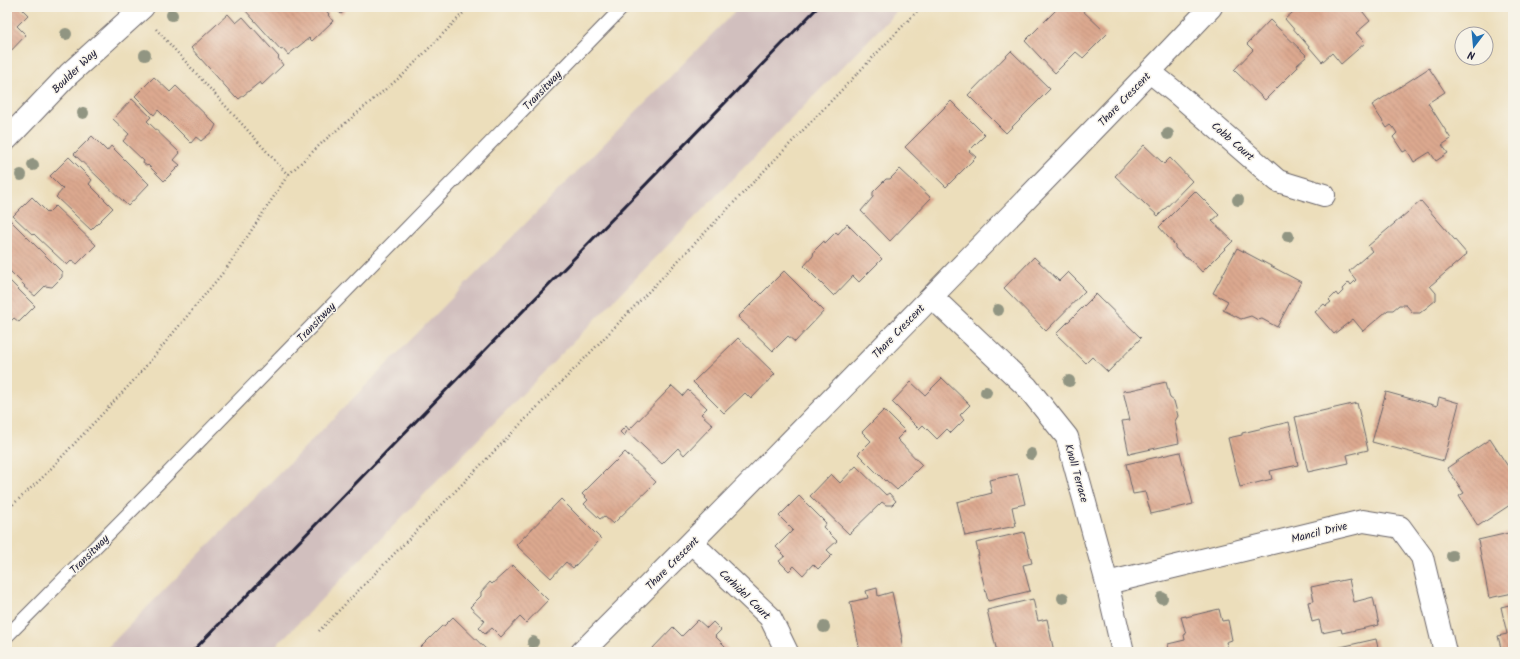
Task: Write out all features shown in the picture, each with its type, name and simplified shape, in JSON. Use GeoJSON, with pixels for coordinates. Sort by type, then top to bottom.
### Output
{"type":"FeatureCollection","features":[{"type":"Feature","properties":{"kind":"street","name":"Thare Crescent"},"geometry":{"type":"LineString","coordinates":[[582,652],[692,543],[932,297],[1211,7]]}},
{"type":"Feature","properties":{"kind":"street","name":"Boulder Way"},"geometry":{"type":"LineString","coordinates":[[7,139],[69,74],[141,9]]}},
{"type":"Feature","properties":{"kind":"street","name":"Cobb Court"},"geometry":{"type":"LineString","coordinates":[[1150,72],[1278,181],[1324,196]]}},
{"type":"Feature","properties":{"kind":"street","name":"Knoll Terrace"},"geometry":{"type":"LineString","coordinates":[[932,297],[1027,387],[1066,437],[1107,583],[1123,652]]}},
{"type":"Feature","properties":{"kind":"street","name":"Mancil Drive"},"geometry":{"type":"LineString","coordinates":[[1107,583],[1363,521],[1400,527],[1422,558],[1445,652]]}},
{"type":"Feature","properties":{"kind":"street","name":"Carhidel Court"},"geometry":{"type":"LineString","coordinates":[[692,543],[770,617],[788,652]]}},
{"type":"Feature","properties":{"kind":"lane","name":"Transitway"},"geometry":{"type":"LineString","coordinates":[[7,636],[136,506],[623,7]]}},
{"type":"Feature","properties":{"kind":"path"},"geometry":{"type":"LineString","coordinates":[[7,510],[42,478],[136,378],[226,269],[288,175],[325,140],[405,73],[469,7]]}},
{"type":"Feature","properties":{"kind":"path"},"geometry":{"type":"LineString","coordinates":[[319,631],[922,7]]}},
{"type":"Feature","properties":{"kind":"path"},"geometry":{"type":"LineString","coordinates":[[141,9],[288,175]]}},
{"type":"Feature","properties":{"kind":"shaded area"},"geometry":{"type":"Polygon","coordinates":[[[739,7],[901,7],[270,652],[103,652],[739,7]]]}},
{"type":"Feature","properties":{"kind":"building"},"geometry":{"type":"Polygon","coordinates":[[[7,7],[20,7],[28,15],[17,26],[26,35],[7,55],[7,7]]]}},
{"type":"Feature","properties":{"kind":"building"},"geometry":{"type":"Polygon","coordinates":[[[248,7],[323,7],[333,21],[312,41],[309,38],[288,55],[283,49],[281,50],[245,10],[248,7]]]}},
{"type":"Feature","properties":{"kind":"building"},"geometry":{"type":"Polygon","coordinates":[[[332,7],[349,7],[341,14],[332,7]]]}},
{"type":"Feature","properties":{"kind":"building"},"geometry":{"type":"Polygon","coordinates":[[[1059,7],[1060,9],[1062,7],[1079,7],[1107,34],[1083,58],[1076,52],[1055,73],[1025,41],[1059,7]]]}},
{"type":"Feature","properties":{"kind":"building"},"geometry":{"type":"Polygon","coordinates":[[[1299,7],[1359,7],[1370,21],[1356,33],[1365,43],[1341,64],[1332,53],[1322,62],[1285,19],[1299,7]]]}},
{"type":"Feature","properties":{"kind":"building"},"geometry":{"type":"Polygon","coordinates":[[[228,14],[236,23],[243,17],[279,57],[278,58],[283,65],[262,85],[260,82],[239,99],[236,96],[235,97],[191,48],[228,14]]]}},
{"type":"Feature","properties":{"kind":"building"},"geometry":{"type":"Polygon","coordinates":[[[1270,20],[1307,56],[1265,100],[1234,70],[1253,50],[1247,44],[1270,20]]]}},
{"type":"Feature","properties":{"kind":"building"},"geometry":{"type":"Polygon","coordinates":[[[1011,51],[1050,89],[1006,133],[968,95],[1011,51]]]}},
{"type":"Feature","properties":{"kind":"building"},"geometry":{"type":"Polygon","coordinates":[[[1429,68],[1445,92],[1428,103],[1451,139],[1442,145],[1448,153],[1436,161],[1430,152],[1414,162],[1407,150],[1403,152],[1393,137],[1397,133],[1393,127],[1391,125],[1387,128],[1372,105],[1429,68]]]}},
{"type":"Feature","properties":{"kind":"building"},"geometry":{"type":"Polygon","coordinates":[[[154,77],[170,92],[176,86],[216,125],[213,131],[201,141],[196,137],[191,143],[158,110],[154,115],[135,96],[154,77]]]}},
{"type":"Feature","properties":{"kind":"building"},"geometry":{"type":"Polygon","coordinates":[[[132,99],[151,117],[147,121],[180,153],[174,160],[180,165],[164,181],[148,165],[147,166],[143,163],[144,161],[123,141],[129,134],[113,119],[132,99]]]}},
{"type":"Feature","properties":{"kind":"building"},"geometry":{"type":"Polygon","coordinates":[[[951,101],[985,135],[969,151],[976,157],[946,187],[905,147],[951,101]]]}},
{"type":"Feature","properties":{"kind":"building"},"geometry":{"type":"Polygon","coordinates":[[[92,136],[107,151],[111,146],[149,184],[128,206],[74,154],[92,136]]]}},
{"type":"Feature","properties":{"kind":"building"},"geometry":{"type":"Polygon","coordinates":[[[1144,145],[1164,164],[1170,158],[1192,181],[1158,216],[1115,176],[1144,145]]]}},
{"type":"Feature","properties":{"kind":"building"},"geometry":{"type":"Polygon","coordinates":[[[69,157],[92,180],[89,184],[113,208],[91,230],[56,197],[63,189],[50,176],[69,157]]]}},
{"type":"Feature","properties":{"kind":"building"},"geometry":{"type":"Polygon","coordinates":[[[900,169],[931,198],[890,241],[861,211],[873,197],[873,192],[886,179],[890,179],[900,169]]]}},
{"type":"Feature","properties":{"kind":"building"},"geometry":{"type":"Polygon","coordinates":[[[1195,191],[1219,215],[1212,221],[1233,241],[1202,272],[1189,258],[1186,258],[1175,248],[1175,245],[1159,227],[1195,191]]]}},
{"type":"Feature","properties":{"kind":"building"},"geometry":{"type":"Polygon","coordinates":[[[32,197],[48,213],[55,206],[96,245],[77,264],[72,260],[67,265],[13,216],[32,197]]]}},
{"type":"Feature","properties":{"kind":"building"},"geometry":{"type":"Polygon","coordinates":[[[1421,201],[1467,254],[1430,286],[1436,293],[1436,300],[1420,313],[1413,313],[1406,305],[1399,305],[1393,310],[1388,310],[1363,331],[1353,319],[1334,334],[1315,312],[1324,304],[1326,306],[1331,302],[1329,300],[1336,293],[1338,296],[1349,282],[1351,285],[1356,280],[1349,271],[1372,251],[1368,246],[1421,201]]]}},
{"type":"Feature","properties":{"kind":"building"},"geometry":{"type":"Polygon","coordinates":[[[8,218],[62,272],[62,277],[52,287],[45,286],[35,296],[24,287],[25,286],[7,268],[8,218]]]}},
{"type":"Feature","properties":{"kind":"building"},"geometry":{"type":"Polygon","coordinates":[[[847,224],[882,259],[859,282],[853,276],[834,296],[804,266],[813,256],[814,251],[824,241],[825,243],[836,232],[838,234],[847,224]]]}},
{"type":"Feature","properties":{"kind":"building"},"geometry":{"type":"Polygon","coordinates":[[[1237,248],[1301,282],[1277,327],[1262,319],[1258,320],[1251,316],[1241,319],[1223,310],[1228,301],[1213,293],[1237,248]]]}},
{"type":"Feature","properties":{"kind":"building"},"geometry":{"type":"Polygon","coordinates":[[[1034,257],[1059,281],[1068,272],[1085,291],[1046,331],[1004,288],[1034,257]]]}},
{"type":"Feature","properties":{"kind":"building"},"geometry":{"type":"Polygon","coordinates":[[[784,271],[824,311],[795,342],[788,336],[773,351],[738,317],[784,271]]]}},
{"type":"Feature","properties":{"kind":"building"},"geometry":{"type":"Polygon","coordinates":[[[7,278],[35,306],[19,322],[14,318],[9,323],[7,322],[7,278]]]}},
{"type":"Feature","properties":{"kind":"building"},"geometry":{"type":"Polygon","coordinates":[[[1096,294],[1141,338],[1108,372],[1092,357],[1086,363],[1056,334],[1096,294]]]}},
{"type":"Feature","properties":{"kind":"building"},"geometry":{"type":"Polygon","coordinates":[[[738,338],[775,374],[751,399],[745,393],[724,413],[693,382],[738,338]]]}},
{"type":"Feature","properties":{"kind":"building"},"geometry":{"type":"Polygon","coordinates":[[[942,378],[970,405],[960,415],[964,420],[951,433],[947,429],[937,439],[923,425],[919,429],[892,402],[911,382],[925,395],[942,378]]]}},
{"type":"Feature","properties":{"kind":"building"},"geometry":{"type":"Polygon","coordinates":[[[1166,382],[1170,398],[1174,401],[1178,416],[1175,421],[1179,443],[1129,454],[1122,421],[1130,420],[1123,391],[1166,382]]]}},
{"type":"Feature","properties":{"kind":"building"},"geometry":{"type":"Polygon","coordinates":[[[672,386],[683,396],[688,390],[707,408],[701,414],[713,425],[684,455],[678,448],[662,464],[627,431],[624,436],[620,432],[626,426],[629,430],[672,386]]]}},
{"type":"Feature","properties":{"kind":"building"},"geometry":{"type":"Polygon","coordinates":[[[1386,392],[1437,406],[1439,397],[1459,403],[1444,461],[1372,442],[1386,392]]]}},
{"type":"Feature","properties":{"kind":"building"},"geometry":{"type":"Polygon","coordinates":[[[1357,403],[1368,450],[1347,455],[1349,463],[1308,472],[1295,417],[1357,403]]]}},
{"type":"Feature","properties":{"kind":"building"},"geometry":{"type":"Polygon","coordinates":[[[884,410],[905,431],[897,439],[922,465],[897,490],[886,480],[885,481],[858,454],[871,441],[862,432],[884,410]]]}},
{"type":"Feature","properties":{"kind":"building"},"geometry":{"type":"Polygon","coordinates":[[[1289,422],[1298,465],[1270,471],[1272,479],[1240,487],[1228,438],[1242,435],[1242,433],[1289,422]]]}},
{"type":"Feature","properties":{"kind":"building"},"geometry":{"type":"Polygon","coordinates":[[[1490,439],[1513,474],[1513,503],[1478,526],[1459,496],[1464,493],[1447,468],[1490,439]]]}},
{"type":"Feature","properties":{"kind":"building"},"geometry":{"type":"Polygon","coordinates":[[[625,452],[656,482],[613,524],[604,516],[600,519],[584,504],[588,500],[582,494],[625,452]]]}},
{"type":"Feature","properties":{"kind":"building"},"geometry":{"type":"Polygon","coordinates":[[[1180,452],[1193,504],[1151,514],[1145,492],[1133,494],[1126,464],[1180,452]]]}},
{"type":"Feature","properties":{"kind":"building"},"geometry":{"type":"Polygon","coordinates":[[[856,466],[886,495],[889,493],[896,501],[892,505],[886,505],[882,502],[849,534],[810,496],[831,474],[840,483],[856,466]]]}},
{"type":"Feature","properties":{"kind":"building"},"geometry":{"type":"Polygon","coordinates":[[[1018,474],[1025,504],[1012,507],[1016,526],[965,536],[957,502],[992,493],[989,480],[1018,474]]]}},
{"type":"Feature","properties":{"kind":"building"},"geometry":{"type":"Polygon","coordinates":[[[799,496],[826,523],[823,527],[837,541],[827,550],[832,555],[818,569],[813,564],[803,575],[794,566],[789,571],[779,561],[785,556],[776,547],[793,530],[779,516],[799,496]]]}},
{"type":"Feature","properties":{"kind":"building"},"geometry":{"type":"Polygon","coordinates":[[[561,499],[601,539],[573,568],[566,562],[551,578],[516,545],[561,499]]]}},
{"type":"Feature","properties":{"kind":"building"},"geometry":{"type":"Polygon","coordinates":[[[1024,532],[1032,563],[1023,565],[1030,591],[988,601],[977,556],[979,556],[976,543],[1024,532]]]}},
{"type":"Feature","properties":{"kind":"building"},"geometry":{"type":"Polygon","coordinates":[[[1513,532],[1513,593],[1489,598],[1478,540],[1513,532]]]}},
{"type":"Feature","properties":{"kind":"building"},"geometry":{"type":"Polygon","coordinates":[[[513,565],[548,600],[526,623],[520,617],[501,637],[492,628],[485,634],[479,628],[485,621],[470,607],[481,596],[481,592],[490,582],[492,584],[513,565]]]}},
{"type":"Feature","properties":{"kind":"building"},"geometry":{"type":"Polygon","coordinates":[[[1349,579],[1354,602],[1373,597],[1379,625],[1342,633],[1341,629],[1322,633],[1319,620],[1312,622],[1308,602],[1314,601],[1311,587],[1349,579]]]}},
{"type":"Feature","properties":{"kind":"building"},"geometry":{"type":"Polygon","coordinates":[[[877,588],[878,596],[892,592],[902,638],[903,650],[895,652],[860,652],[850,602],[868,598],[866,591],[877,588]]]}},
{"type":"Feature","properties":{"kind":"building"},"geometry":{"type":"Polygon","coordinates":[[[1033,599],[1038,621],[1047,619],[1054,652],[997,652],[987,610],[1033,599]]]}},
{"type":"Feature","properties":{"kind":"building"},"geometry":{"type":"Polygon","coordinates":[[[1513,604],[1513,652],[1502,652],[1498,636],[1507,634],[1501,607],[1513,604]]]}},
{"type":"Feature","properties":{"kind":"building"},"geometry":{"type":"Polygon","coordinates":[[[1219,609],[1222,621],[1228,620],[1232,640],[1226,642],[1229,652],[1169,652],[1168,644],[1185,640],[1184,635],[1186,634],[1181,617],[1219,609]]]}},
{"type":"Feature","properties":{"kind":"building"},"geometry":{"type":"Polygon","coordinates":[[[453,617],[489,652],[416,652],[442,626],[444,626],[453,617]]]}},
{"type":"Feature","properties":{"kind":"building"},"geometry":{"type":"Polygon","coordinates":[[[698,620],[707,628],[713,622],[721,630],[715,636],[730,651],[729,652],[653,652],[651,650],[673,627],[682,636],[698,620]]]}},
{"type":"Feature","properties":{"kind":"building"},"geometry":{"type":"Polygon","coordinates":[[[1376,639],[1379,652],[1323,652],[1323,651],[1376,639]]]}},
{"type":"Feature","properties":{"kind":"railway"},"geometry":{"type":"LineString","coordinates":[[192,652],[818,7]]}}]}
